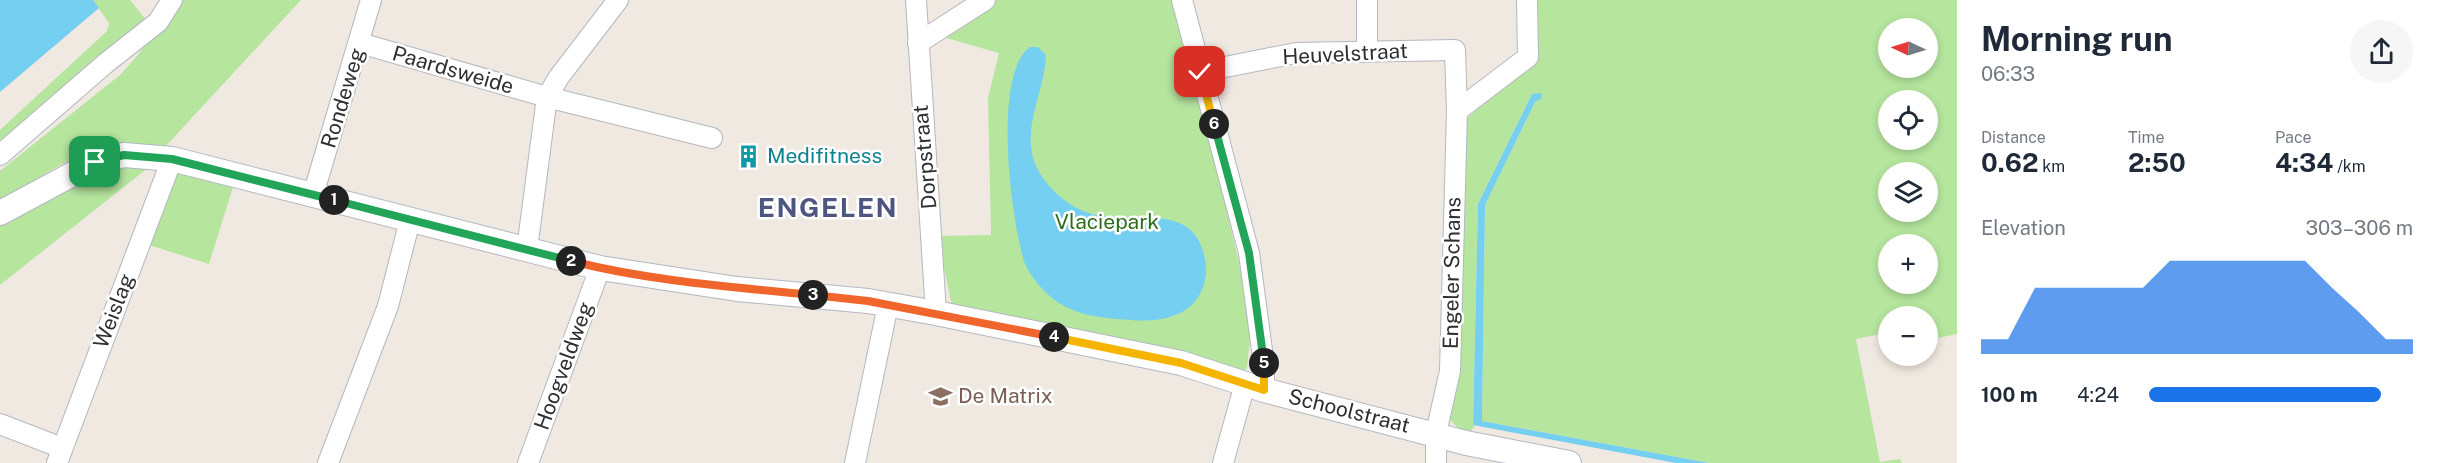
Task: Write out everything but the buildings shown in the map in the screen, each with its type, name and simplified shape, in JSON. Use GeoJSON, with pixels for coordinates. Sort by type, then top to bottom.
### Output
{"type":"FeatureCollection","features":[{"type":"Feature","properties":{"kind":"street"},"geometry":{"type":"LineString","coordinates":[[0,155],[113,57],[158,22],[172,0]]}},
{"type":"Feature","properties":{"kind":"street","name":"Rondeweg"},"geometry":{"type":"LineString","coordinates":[[313,195],[371,0]]}},
{"type":"Feature","properties":{"kind":"street"},"geometry":{"type":"LineString","coordinates":[[527,249],[547,97],[559,77],[618,0]]}},
{"type":"Feature","properties":{"kind":"street","name":"Dorpstraat"},"geometry":{"type":"LineString","coordinates":[[916,0],[936,313]]}},
{"type":"Feature","properties":{"kind":"street"},"geometry":{"type":"LineString","coordinates":[[918,43],[985,0]]}},
{"type":"Feature","properties":{"kind":"street"},"geometry":{"type":"LineString","coordinates":[[1182,0],[1249,253],[1264,365],[1223,463]]}},
{"type":"Feature","properties":{"kind":"street"},"geometry":{"type":"LineString","coordinates":[[1367,0],[1367,52]]}},
{"type":"Feature","properties":{"kind":"street"},"geometry":{"type":"LineString","coordinates":[[1457,111],[1528,57],[1527,0]]}},
{"type":"Feature","properties":{"kind":"street","name":"Paardsweide"},"geometry":{"type":"LineString","coordinates":[[360,43],[547,97],[712,138]]}},
{"type":"Feature","properties":{"kind":"street","name":"Heuvelstraat"},"geometry":{"type":"LineString","coordinates":[[1200,72],[1296,53],[1455,50]]}},
{"type":"Feature","properties":{"kind":"street","name":"Engeler Schans"},"geometry":{"type":"LineString","coordinates":[[1436,463],[1436,433],[1450,371],[1457,111],[1455,50]]}},
{"type":"Feature","properties":{"kind":"street","name":"Schoolstraat"},"geometry":{"type":"LineString","coordinates":[[0,213],[95,162],[124,155],[172,159],[600,268],[737,289],[888,305],[936,313],[1181,363],[1255,387],[1436,433],[1466,443],[1569,463]]}},
{"type":"Feature","properties":{"kind":"street","name":"Weislag"},"geometry":{"type":"LineString","coordinates":[[60,456],[172,159]]}},
{"type":"Feature","properties":{"kind":"street"},"geometry":{"type":"LineString","coordinates":[[328,463],[388,306],[410,220]]}},
{"type":"Feature","properties":{"kind":"street","name":"Hoogveldweg"},"geometry":{"type":"LineString","coordinates":[[528,463],[600,268]]}},
{"type":"Feature","properties":{"kind":"street"},"geometry":{"type":"LineString","coordinates":[[855,463],[888,305]]}},
{"type":"Feature","properties":{"kind":"street"},"geometry":{"type":"LineString","coordinates":[[0,424],[60,456]]}},
{"type":"Feature","properties":{"kind":"green space"},"geometry":{"type":"Polygon","coordinates":[[[93,0],[130,0],[147,21],[0,156],[0,130],[107,31],[109,23],[93,0]]]}},
{"type":"Feature","properties":{"kind":"green space"},"geometry":{"type":"Polygon","coordinates":[[[175,0],[301,0],[163,149],[118,146],[92,151],[65,163],[0,201],[0,171],[120,75],[138,55],[175,0]]]}},
{"type":"Feature","properties":{"kind":"green space","name":"Vlaciepark"},"geometry":{"type":"Polygon","coordinates":[[[997,0],[1176,0],[1248,300],[1251,329],[1247,369],[1240,371],[952,306],[937,236],[991,235],[988,98],[999,53],[936,35],[997,0]]]}},
{"type":"Feature","properties":{"kind":"green space"},"geometry":{"type":"Polygon","coordinates":[[[1535,0],[1957,0],[1957,334],[1938,338],[1938,306],[1878,306],[1878,335],[1856,339],[1880,462],[1900,459],[1902,463],[1709,463],[1482,421],[1485,205],[1535,102],[1540,98],[1532,94],[1478,204],[1473,425],[1475,426],[1471,431],[1459,429],[1448,418],[1464,124],[1468,117],[1531,66],[1535,0]]]}},
{"type":"Feature","properties":{"kind":"green space"},"geometry":{"type":"Polygon","coordinates":[[[117,166],[149,167],[0,285],[0,220],[69,181],[117,166]]]}},
{"type":"Feature","properties":{"kind":"green space"},"geometry":{"type":"Polygon","coordinates":[[[179,172],[233,187],[209,264],[146,244],[173,176],[179,172]]]}},
{"type":"Feature","properties":{"kind":"water"},"geometry":{"type":"Polygon","coordinates":[[[0,0],[93,0],[99,8],[0,92],[0,0]]]}},
{"type":"Feature","properties":{"kind":"water"},"geometry":{"type":"Polygon","coordinates":[[[1030,47],[1038,47],[1046,55],[1045,69],[1031,127],[1033,156],[1038,170],[1061,197],[1084,211],[1108,216],[1158,218],[1174,221],[1187,227],[1197,238],[1204,255],[1206,272],[1200,294],[1184,311],[1158,320],[1092,316],[1058,302],[1047,294],[1028,270],[1014,214],[1010,182],[1008,116],[1011,86],[1018,62],[1030,47]]]}},
{"type":"Feature","properties":{"kind":"water"},"geometry":{"type":"Polygon","coordinates":[[[1541,93],[1542,98],[1535,102],[1485,205],[1482,421],[1709,463],[1676,463],[1473,425],[1478,204],[1532,94],[1541,93]]]}},
{"type":"Feature","properties":{"kind":"place","name":"Medifitness"},"geometry":{"type":"Point","coordinates":[749,156]}},
{"type":"Feature","properties":{"kind":"place","name":"De Matrix"},"geometry":{"type":"Point","coordinates":[940,396]}},
{"type":"Feature","properties":{"kind":"district","name":"ENGELEN"},"geometry":{"type":"Point","coordinates":[828,208]}},
{"type":"Feature","properties":{"kind":"route"},"geometry":{"type":"LineString","coordinates":[[95,162],[124,155],[172,159],[600,268],[737,289],[868,301],[936,313],[1181,363],[1264,390],[1264,365],[1249,253],[1200,72]]}}]}
